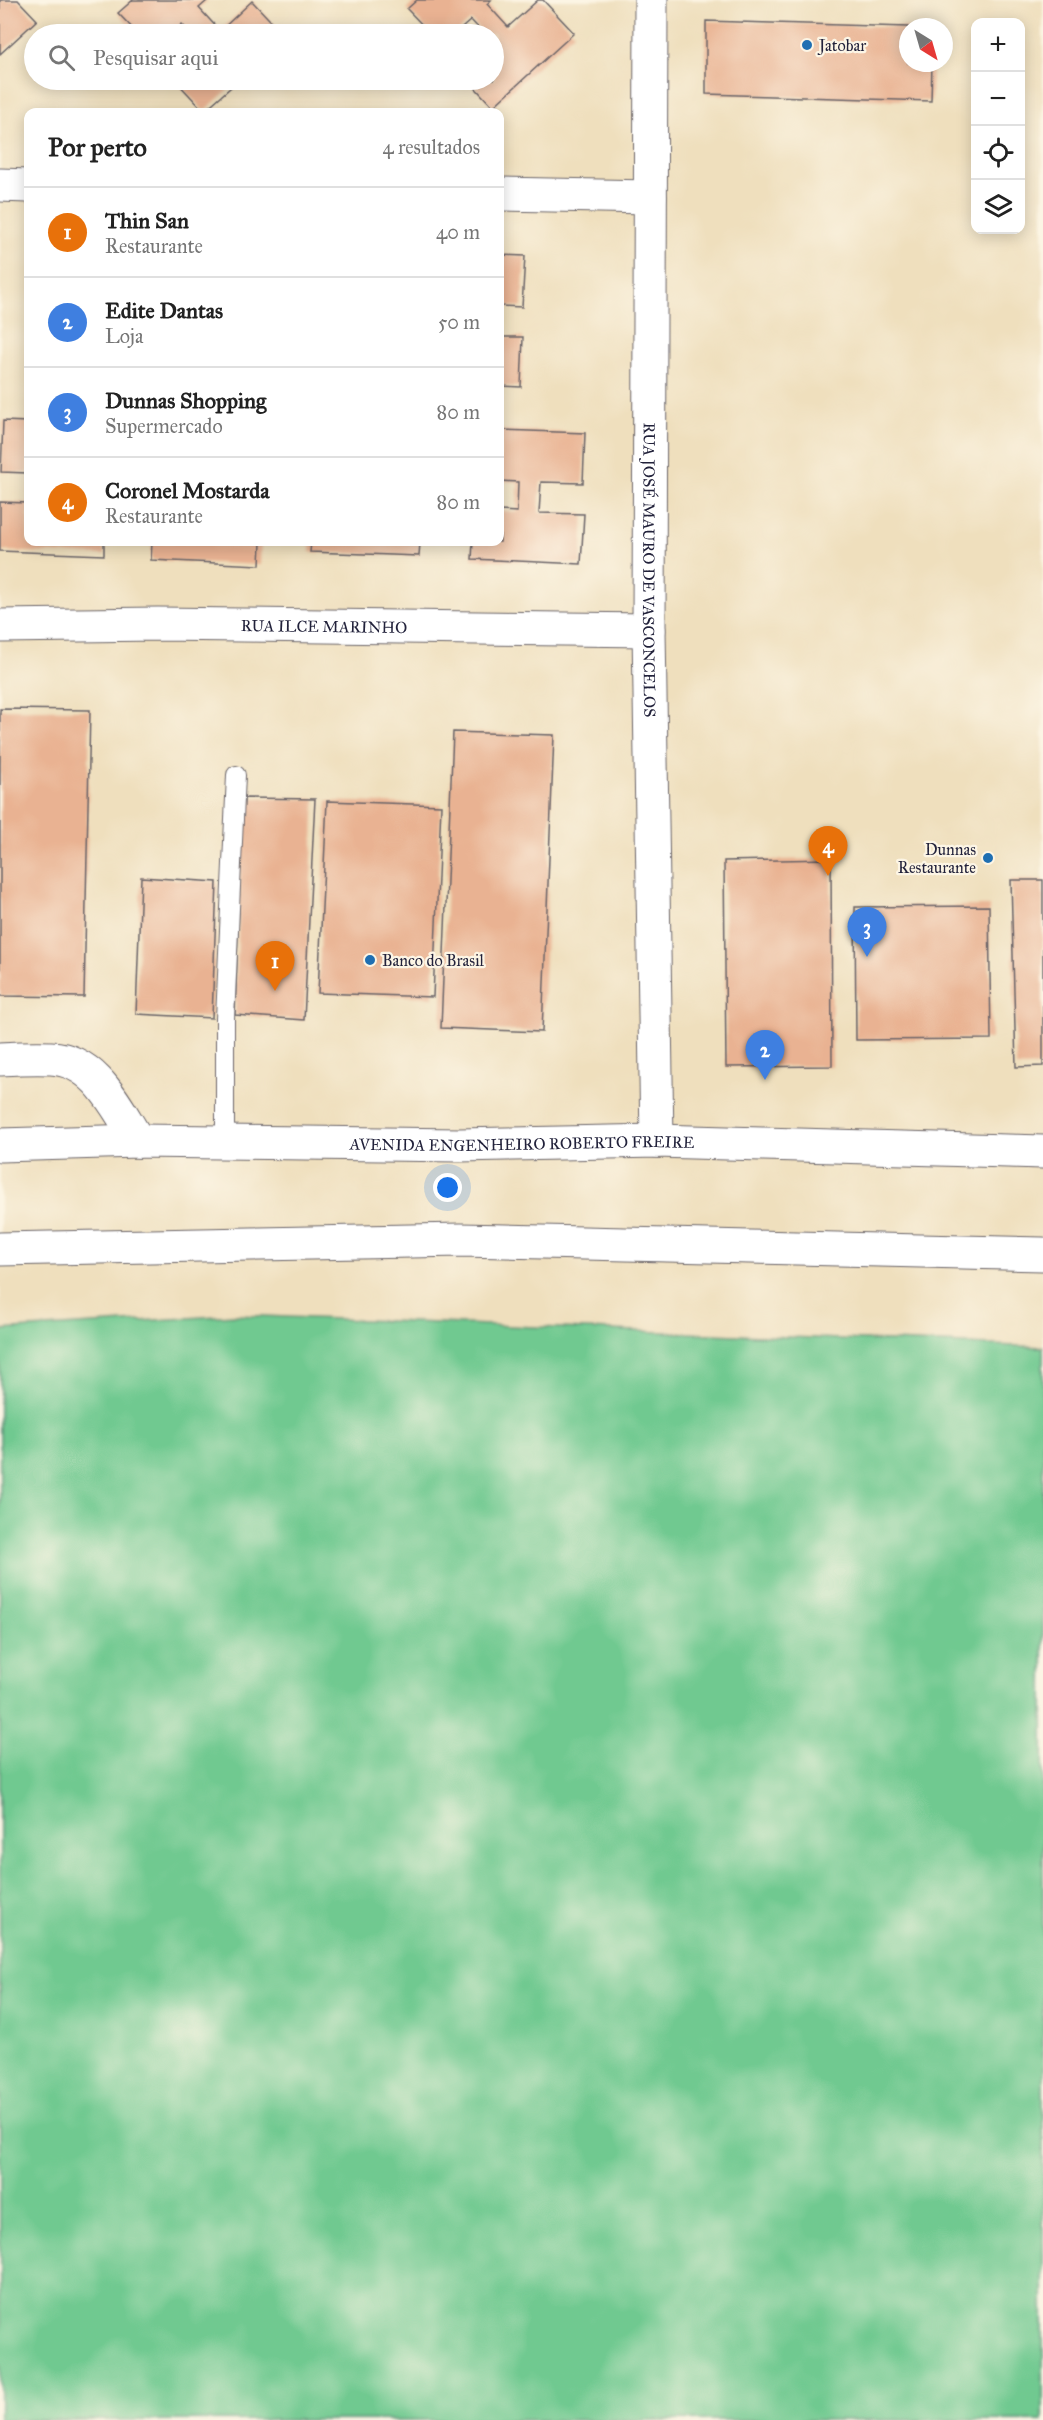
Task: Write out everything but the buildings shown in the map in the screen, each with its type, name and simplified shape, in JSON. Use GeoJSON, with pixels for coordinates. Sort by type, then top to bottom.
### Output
{"type":"FeatureCollection","features":[{"type":"Feature","properties":{"kind":"street","name":"RUA JOSÉ MAURO DE VASCONCELOS"},"geometry":{"type":"LineString","coordinates":[[651,0],[649,630],[657,1141]]}},
{"type":"Feature","properties":{"kind":"street"},"geometry":{"type":"LineString","coordinates":[[0,185],[24,186]]}},
{"type":"Feature","properties":{"kind":"street"},"geometry":{"type":"LineString","coordinates":[[504,194],[651,197]]}},
{"type":"Feature","properties":{"kind":"street","name":"RUA ILCE MARINHO"},"geometry":{"type":"LineString","coordinates":[[0,626],[159,624],[649,630]]}},
{"type":"Feature","properties":{"kind":"street"},"geometry":{"type":"LineString","coordinates":[[0,1059],[53,1058],[76,1064],[93,1076],[108,1094],[138,1141]]}},
{"type":"Feature","properties":{"kind":"street","name":"AVENIDA ENGENHEIRO ROBERTO FREIRE"},"geometry":{"type":"LineString","coordinates":[[0,1145],[138,1141],[460,1145],[657,1141],[1043,1152]]}},
{"type":"Feature","properties":{"kind":"street"},"geometry":{"type":"LineString","coordinates":[[0,1249],[462,1240],[1043,1254]]}},
{"type":"Feature","properties":{"kind":"lane"},"geometry":{"type":"LineString","coordinates":[[225,1142],[225,1020],[236,775]]}},
{"type":"Feature","properties":{"kind":"green space"},"geometry":{"type":"Polygon","coordinates":[[[234,1315],[1043,1347],[1043,2420],[0,2420],[0,1330],[234,1315]]]}},
{"type":"Feature","properties":{"kind":"place","name":"Jatobar"},"geometry":{"type":"Point","coordinates":[807,45]}},
{"type":"Feature","properties":{"kind":"place","name":"Dunnas Restaurante"},"geometry":{"type":"Point","coordinates":[988,858]}},
{"type":"Feature","properties":{"kind":"place","name":"Coronel Mostarda"},"geometry":{"type":"Point","coordinates":[828,876]}},
{"type":"Feature","properties":{"kind":"place","name":"Dunnas Shopping"},"geometry":{"type":"Point","coordinates":[867,957]}},
{"type":"Feature","properties":{"kind":"place","name":"Banco do Brasil"},"geometry":{"type":"Point","coordinates":[370,960]}},
{"type":"Feature","properties":{"kind":"place","name":"Thin San"},"geometry":{"type":"Point","coordinates":[275,991]}},
{"type":"Feature","properties":{"kind":"place","name":"Edite Dantas"},"geometry":{"type":"Point","coordinates":[765,1080]}}]}
